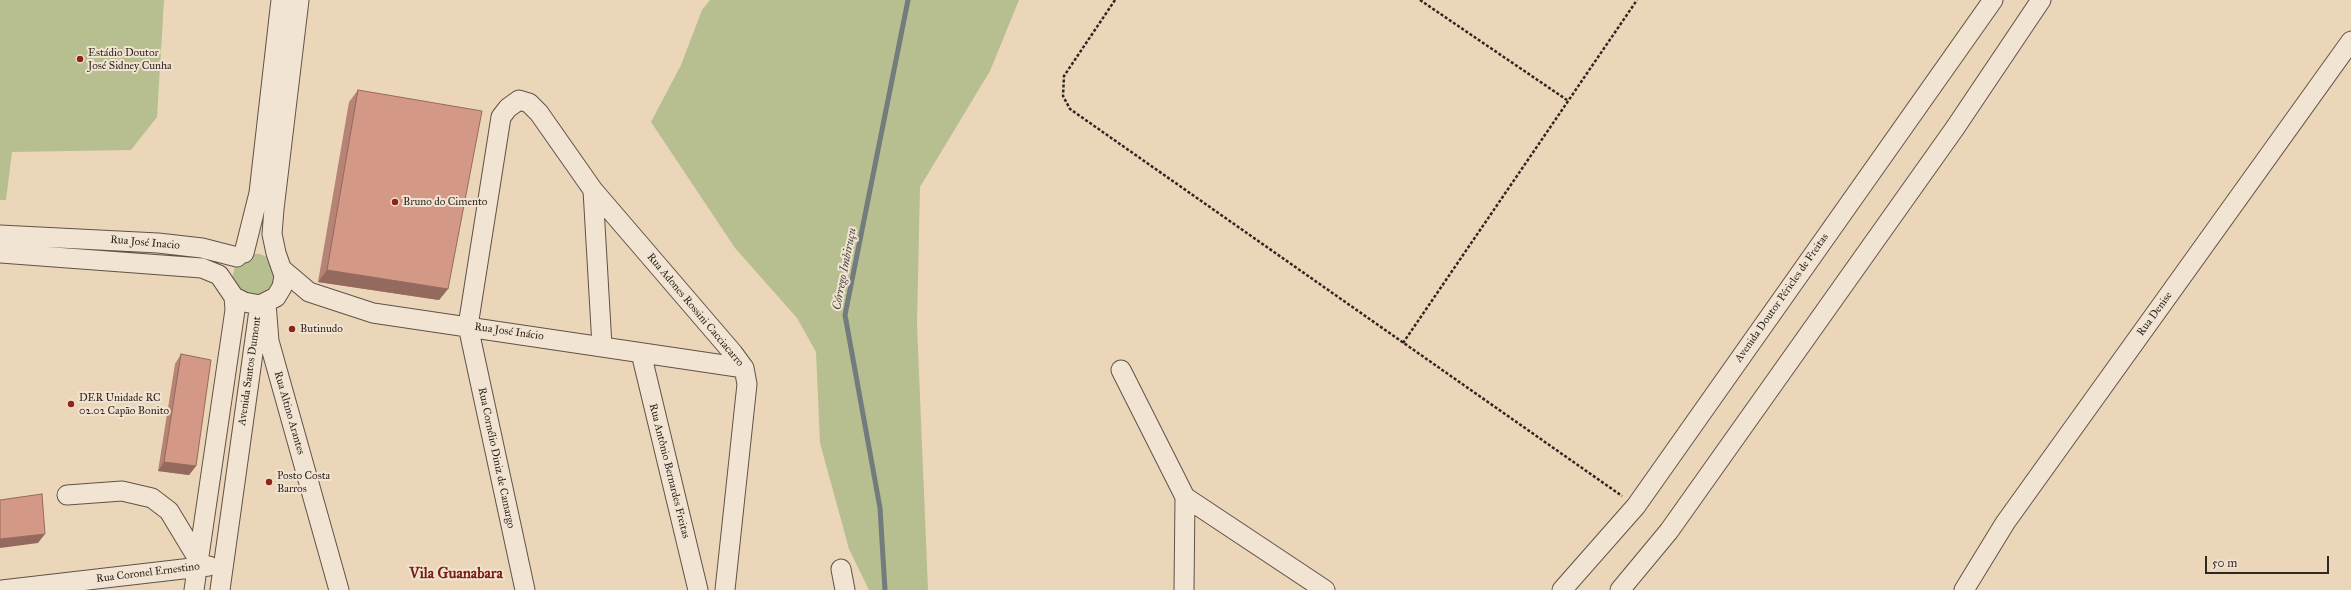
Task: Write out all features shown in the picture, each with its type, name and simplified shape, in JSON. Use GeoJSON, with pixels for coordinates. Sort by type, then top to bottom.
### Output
{"type":"FeatureCollection","features":[{"type":"Feature","properties":{"kind":"street"},"geometry":{"type":"LineString","coordinates":[[194,590],[235,310],[229,274],[240,255],[258,193],[281,0]]}},
{"type":"Feature","properties":{"kind":"street","name":"Avenida Santos Dumont"},"geometry":{"type":"LineString","coordinates":[[220,590],[223,564],[267,302],[282,287],[282,267],[276,253],[272,234],[299,0]]}},
{"type":"Feature","properties":{"kind":"street","name":"Avenida Doutor Péricles de Freitas"},"geometry":{"type":"LineString","coordinates":[[1562,590],[1636,506],[1993,0]]}},
{"type":"Feature","properties":{"kind":"street"},"geometry":{"type":"LineString","coordinates":[[1620,590],[1669,531],[1955,128],[2041,0]]}},
{"type":"Feature","properties":{"kind":"street","name":"Rua Denise"},"geometry":{"type":"LineString","coordinates":[[1964,590],[2005,523],[2351,41]]}},
{"type":"Feature","properties":{"kind":"street","name":"Rua Adones Rossini Cacciacarro"},"geometry":{"type":"LineString","coordinates":[[468,326],[501,117],[508,108],[519,100],[529,103],[539,113],[593,190],[733,352],[744,368],[746,384],[725,590]]}},
{"type":"Feature","properties":{"kind":"street"},"geometry":{"type":"LineString","coordinates":[[593,190],[602,346]]}},
{"type":"Feature","properties":{"kind":"street","name":"Rua José Inacio"},"geometry":{"type":"LineString","coordinates":[[0,235],[158,243],[202,248],[240,255],[252,250],[265,251],[276,257],[282,267]]}},
{"type":"Feature","properties":{"kind":"street","name":"Rua José Inacio"},"geometry":{"type":"LineString","coordinates":[[0,253],[202,268],[218,275],[233,294],[252,305],[267,302]]}},
{"type":"Feature","properties":{"kind":"street","name":"Rua José Inácio"},"geometry":{"type":"LineString","coordinates":[[282,267],[309,292],[373,312],[744,368]]}},
{"type":"Feature","properties":{"kind":"street"},"geometry":{"type":"LineString","coordinates":[[267,302],[309,292]]}},
{"type":"Feature","properties":{"kind":"street","name":"Rua Altino Arantes"},"geometry":{"type":"LineString","coordinates":[[267,302],[269,341],[339,590]]}},
{"type":"Feature","properties":{"kind":"street","name":"Rua Cornélio Diniz de Camargo"},"geometry":{"type":"LineString","coordinates":[[468,326],[524,590]]}},
{"type":"Feature","properties":{"kind":"street","name":"Rua Antônio Bernardes Freitas"},"geometry":{"type":"LineString","coordinates":[[641,352],[698,590]]}},
{"type":"Feature","properties":{"kind":"street"},"geometry":{"type":"LineString","coordinates":[[1121,370],[1185,497],[1184,590]]}},
{"type":"Feature","properties":{"kind":"street"},"geometry":{"type":"LineString","coordinates":[[68,495],[122,491],[152,498],[169,511],[197,563]]}},
{"type":"Feature","properties":{"kind":"street"},"geometry":{"type":"LineString","coordinates":[[1185,497],[1325,590]]}},
{"type":"Feature","properties":{"kind":"street","name":"Rua Coronel Ernestino"},"geometry":{"type":"LineString","coordinates":[[2,590],[197,563],[223,564]]}},
{"type":"Feature","properties":{"kind":"street"},"geometry":{"type":"LineString","coordinates":[[841,569],[845,590]]}},
{"type":"Feature","properties":{"kind":"path"},"geometry":{"type":"LineString","coordinates":[[1115,0],[1064,76],[1063,96],[1070,109],[1636,506]]}},
{"type":"Feature","properties":{"kind":"path"},"geometry":{"type":"LineString","coordinates":[[1420,0],[1567,100]]}},
{"type":"Feature","properties":{"kind":"path"},"geometry":{"type":"LineString","coordinates":[[1403,343],[1567,100],[1637,0]]}},
{"type":"Feature","properties":{"kind":"green space","name":"Estádio Doutor José Sidney Cunha"},"geometry":{"type":"Polygon","coordinates":[[[0,0],[164,0],[157,117],[131,150],[12,152],[6,200],[0,200],[0,0]]]}},
{"type":"Feature","properties":{"kind":"green space"},"geometry":{"type":"Polygon","coordinates":[[[710,0],[1019,0],[990,71],[920,187],[917,324],[928,590],[869,590],[849,549],[820,443],[816,352],[797,318],[735,248],[651,122],[681,65],[702,10],[710,0]]]}},
{"type":"Feature","properties":{"kind":"green space"},"geometry":{"type":"Polygon","coordinates":[[[252,254],[260,254],[273,260],[277,291],[245,299],[232,279],[236,264],[252,254]]]}},
{"type":"Feature","properties":{"kind":"building","name":"Bruno do Cimento"},"geometry":{"type":"Polygon","coordinates":[[[358,90],[482,111],[448,289],[327,270],[358,90]]]}},
{"type":"Feature","properties":{"kind":"building"},"geometry":{"type":"Polygon","coordinates":[[[181,354],[211,360],[196,466],[164,462],[181,354]]]}},
{"type":"Feature","properties":{"kind":"building"},"geometry":{"type":"Polygon","coordinates":[[[42,494],[45,534],[0,539],[0,500],[42,494]]]}},
{"type":"Feature","properties":{"kind":"waterway","name":"Córrego Imbiruçu"},"geometry":{"type":"LineString","coordinates":[[885,590],[880,508],[845,315],[908,0]]}},
{"type":"Feature","properties":{"kind":"place","name":"Estádio Doutor José Sidney Cunha"},"geometry":{"type":"Point","coordinates":[80,59]}},
{"type":"Feature","properties":{"kind":"place","name":"Bruno do Cimento"},"geometry":{"type":"Point","coordinates":[395,202]}},
{"type":"Feature","properties":{"kind":"place","name":"Butinudo"},"geometry":{"type":"Point","coordinates":[292,329]}},
{"type":"Feature","properties":{"kind":"place","name":"DER Unidade RC 02.02 Capão Bonito"},"geometry":{"type":"Point","coordinates":[71,404]}},
{"type":"Feature","properties":{"kind":"place","name":"Posto Costa Barros"},"geometry":{"type":"Point","coordinates":[269,482]}},
{"type":"Feature","properties":{"kind":"district","name":"Vila Guanabara"},"geometry":{"type":"Point","coordinates":[456,574]}}]}
